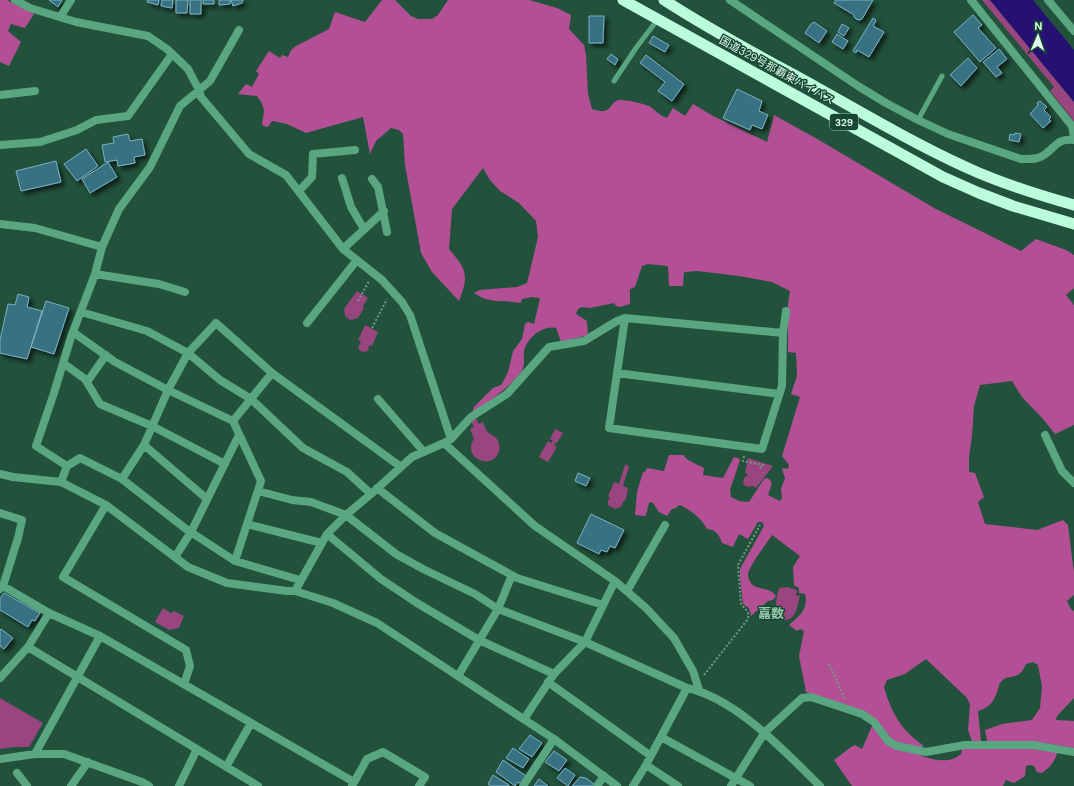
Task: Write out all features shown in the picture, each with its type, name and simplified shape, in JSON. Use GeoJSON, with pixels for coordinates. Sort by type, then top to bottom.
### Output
{"type":"FeatureCollection","features":[{"type":"Feature","properties":{"kind":"highway","name":"国道329号那覇東バイパス"},"geometry":{"type":"LineString","coordinates":[[623,0],[943,177],[1013,206],[1074,224]]}},
{"type":"Feature","properties":{"kind":"highway","name":"国道329号那覇東バイパス"},"geometry":{"type":"LineString","coordinates":[[664,0],[734,42],[931,150],[980,174],[1018,188],[1074,205]]}},
{"type":"Feature","properties":{"kind":"street"},"geometry":{"type":"LineString","coordinates":[[15,0],[30,8],[76,22],[148,36],[172,54],[188,69],[201,97],[249,154],[286,175],[343,249],[382,280],[402,302],[410,315],[451,439]]}},
{"type":"Feature","properties":{"kind":"street"},"geometry":{"type":"LineString","coordinates":[[60,17],[71,0]]}},
{"type":"Feature","properties":{"kind":"street"},"geometry":{"type":"LineString","coordinates":[[730,0],[858,86],[918,120],[948,134],[1021,159],[1032,160],[1043,156],[1057,143],[1067,139],[1074,140]]}},
{"type":"Feature","properties":{"kind":"street"},"geometry":{"type":"LineString","coordinates":[[971,0],[1072,126],[1074,137]]}},
{"type":"Feature","properties":{"kind":"street"},"geometry":{"type":"LineString","coordinates":[[1048,0],[1074,31]]}},
{"type":"Feature","properties":{"kind":"street"},"geometry":{"type":"LineString","coordinates":[[67,466],[36,446],[73,332],[95,274],[102,247],[119,209],[150,167],[180,106],[210,81],[239,30]]}},
{"type":"Feature","properties":{"kind":"street"},"geometry":{"type":"LineString","coordinates":[[0,145],[40,142],[77,130],[96,120],[128,116],[172,54]]}},
{"type":"Feature","properties":{"kind":"street"},"geometry":{"type":"LineString","coordinates":[[0,95],[35,91]]}},
{"type":"Feature","properties":{"kind":"street"},"geometry":{"type":"LineString","coordinates":[[299,191],[312,177],[313,154],[355,150]]}},
{"type":"Feature","properties":{"kind":"street"},"geometry":{"type":"LineString","coordinates":[[342,178],[351,208],[364,229]]}},
{"type":"Feature","properties":{"kind":"street"},"geometry":{"type":"LineString","coordinates":[[372,179],[378,187],[387,232]]}},
{"type":"Feature","properties":{"kind":"street"},"geometry":{"type":"LineString","coordinates":[[343,249],[384,211]]}},
{"type":"Feature","properties":{"kind":"street"},"geometry":{"type":"LineString","coordinates":[[0,224],[35,228],[102,247]]}},
{"type":"Feature","properties":{"kind":"street"},"geometry":{"type":"LineString","coordinates":[[307,323],[357,260]]}},
{"type":"Feature","properties":{"kind":"street"},"geometry":{"type":"LineString","coordinates":[[95,274],[159,284],[185,292]]}},
{"type":"Feature","properties":{"kind":"street"},"geometry":{"type":"LineString","coordinates":[[625,318],[609,428],[762,449],[782,386],[783,333],[786,311]]}},
{"type":"Feature","properties":{"kind":"street"},"geometry":{"type":"LineString","coordinates":[[81,312],[147,332],[188,353],[220,380],[251,399],[303,448],[347,472],[370,494]]}},
{"type":"Feature","properties":{"kind":"street"},"geometry":{"type":"LineString","coordinates":[[294,591],[327,534],[346,514],[412,457],[451,439],[471,417],[507,394],[549,347],[584,341],[618,320],[625,318],[783,333]]}},
{"type":"Feature","properties":{"kind":"street"},"geometry":{"type":"LineString","coordinates":[[122,479],[144,445],[168,390],[188,353],[216,323],[272,373],[401,467]]}},
{"type":"Feature","properties":{"kind":"street"},"geometry":{"type":"LineString","coordinates":[[73,332],[115,362],[168,390],[233,421],[261,481],[235,561]]}},
{"type":"Feature","properties":{"kind":"street"},"geometry":{"type":"LineString","coordinates":[[87,382],[106,355]]}},
{"type":"Feature","properties":{"kind":"street"},"geometry":{"type":"LineString","coordinates":[[63,364],[85,378],[100,404],[152,426],[225,464]]}},
{"type":"Feature","properties":{"kind":"street"},"geometry":{"type":"LineString","coordinates":[[233,421],[272,373]]}},
{"type":"Feature","properties":{"kind":"street"},"geometry":{"type":"LineString","coordinates":[[617,373],[779,394]]}},
{"type":"Feature","properties":{"kind":"street"},"geometry":{"type":"LineString","coordinates":[[378,399],[424,452]]}},
{"type":"Feature","properties":{"kind":"street"},"geometry":{"type":"LineString","coordinates":[[175,557],[191,532],[239,435]]}},
{"type":"Feature","properties":{"kind":"street"},"geometry":{"type":"LineString","coordinates":[[1045,435],[1062,471],[1074,483]]}},
{"type":"Feature","properties":{"kind":"street"},"geometry":{"type":"LineString","coordinates":[[444,443],[535,526],[615,581],[627,591],[674,638],[693,671],[698,687]]}},
{"type":"Feature","properties":{"kind":"street"},"geometry":{"type":"LineString","coordinates":[[144,445],[207,499]]}},
{"type":"Feature","properties":{"kind":"street"},"geometry":{"type":"LineString","coordinates":[[61,482],[67,466],[80,458],[122,479],[191,532],[235,561],[300,580]]}},
{"type":"Feature","properties":{"kind":"street"},"geometry":{"type":"LineString","coordinates":[[0,474],[13,477],[61,482],[106,505],[188,567],[227,583],[294,591],[333,603],[377,623],[554,739],[617,786]]}},
{"type":"Feature","properties":{"kind":"street"},"geometry":{"type":"LineString","coordinates":[[377,488],[435,533],[517,578],[603,605]]}},
{"type":"Feature","properties":{"kind":"street"},"geometry":{"type":"LineString","coordinates":[[258,491],[292,500],[311,502],[346,514],[396,554],[475,594],[498,609],[585,642],[687,688],[698,687],[765,732],[820,786]]}},
{"type":"Feature","properties":{"kind":"street"},"geometry":{"type":"LineString","coordinates":[[106,505],[63,577],[186,650],[190,666],[184,684]]}},
{"type":"Feature","properties":{"kind":"street"},"geometry":{"type":"LineString","coordinates":[[0,513],[22,520],[18,538],[1,588],[100,636],[353,784],[367,759],[383,752],[425,776],[419,786]]}},
{"type":"Feature","properties":{"kind":"street"},"geometry":{"type":"LineString","coordinates":[[247,524],[322,543]]}},
{"type":"Feature","properties":{"kind":"street"},"geometry":{"type":"LineString","coordinates":[[627,591],[665,525]]}},
{"type":"Feature","properties":{"kind":"street"},"geometry":{"type":"LineString","coordinates":[[327,534],[381,579],[417,604],[479,640],[554,674]]}},
{"type":"Feature","properties":{"kind":"street"},"geometry":{"type":"LineString","coordinates":[[458,676],[498,609],[512,575]]}},
{"type":"Feature","properties":{"kind":"street"},"geometry":{"type":"LineString","coordinates":[[524,719],[554,674],[585,642],[615,581]]}},
{"type":"Feature","properties":{"kind":"street"},"geometry":{"type":"LineString","coordinates":[[0,678],[28,647],[49,612]]}},
{"type":"Feature","properties":{"kind":"street"},"geometry":{"type":"LineString","coordinates":[[35,754],[100,636]]}},
{"type":"Feature","properties":{"kind":"street"},"geometry":{"type":"LineString","coordinates":[[28,647],[258,786]]}},
{"type":"Feature","properties":{"kind":"street"},"geometry":{"type":"LineString","coordinates":[[548,682],[651,756]]}},
{"type":"Feature","properties":{"kind":"street"},"geometry":{"type":"LineString","coordinates":[[633,786],[651,756],[687,688]]}},
{"type":"Feature","properties":{"kind":"street"},"geometry":{"type":"LineString","coordinates":[[733,782],[765,732],[802,698],[811,697],[862,714],[874,722],[888,741],[897,746],[926,752],[964,745],[1033,745],[1074,752]]}},
{"type":"Feature","properties":{"kind":"street"},"geometry":{"type":"LineString","coordinates":[[226,767],[251,723]]}},
{"type":"Feature","properties":{"kind":"street"},"geometry":{"type":"LineString","coordinates":[[661,737],[733,782],[750,786]]}},
{"type":"Feature","properties":{"kind":"street"},"geometry":{"type":"LineString","coordinates":[[523,786],[554,739]]}},
{"type":"Feature","properties":{"kind":"street"},"geometry":{"type":"LineString","coordinates":[[179,786],[197,749]]}},
{"type":"Feature","properties":{"kind":"street"},"geometry":{"type":"LineString","coordinates":[[0,759],[35,754],[64,754],[88,762],[143,785]]}},
{"type":"Feature","properties":{"kind":"street"},"geometry":{"type":"LineString","coordinates":[[71,786],[88,762]]}},
{"type":"Feature","properties":{"kind":"street"},"geometry":{"type":"LineString","coordinates":[[646,765],[678,786]]}},
{"type":"Feature","properties":{"kind":"street"},"geometry":{"type":"LineString","coordinates":[[17,773],[27,786]]}},
{"type":"Feature","properties":{"kind":"street"},"geometry":{"type":"LineString","coordinates":[[597,786],[604,776]]}},
{"type":"Feature","properties":{"kind":"lane"},"geometry":{"type":"LineString","coordinates":[[614,81],[658,19]]}},
{"type":"Feature","properties":{"kind":"lane"},"geometry":{"type":"LineString","coordinates":[[918,120],[942,76]]}},
{"type":"Feature","properties":{"kind":"path"},"geometry":{"type":"LineString","coordinates":[[358,301],[373,273]]}},
{"type":"Feature","properties":{"kind":"path"},"geometry":{"type":"LineString","coordinates":[[372,328],[392,291]]}},
{"type":"Feature","properties":{"kind":"path"},"geometry":{"type":"LineString","coordinates":[[747,447],[743,461],[763,465],[759,469]]}},
{"type":"Feature","properties":{"kind":"path"},"geometry":{"type":"LineString","coordinates":[[698,687],[748,619],[749,615],[741,604],[738,565],[760,525]]}},
{"type":"Feature","properties":{"kind":"path"},"geometry":{"type":"LineString","coordinates":[[829,664],[842,693],[854,712]]}},
{"type":"Feature","properties":{"kind":"shaded area"},"geometry":{"type":"Polygon","coordinates":[[[0,0],[7,0],[34,14],[25,28],[11,24],[8,31],[21,42],[9,66],[0,62],[0,0]]]}},
{"type":"Feature","properties":{"kind":"shaded area"},"geometry":{"type":"Polygon","coordinates":[[[382,0],[395,0],[411,16],[418,19],[432,19],[438,15],[448,0],[529,0],[557,8],[571,15],[569,29],[584,45],[588,94],[592,109],[605,111],[617,100],[624,100],[649,106],[667,118],[673,108],[685,116],[693,104],[713,116],[767,142],[774,115],[934,208],[1021,251],[1036,239],[1066,250],[1074,255],[1074,288],[1066,295],[1074,305],[1074,425],[1055,434],[1022,397],[1012,381],[980,385],[974,406],[969,472],[975,473],[984,497],[978,502],[985,524],[1037,530],[1063,520],[1068,525],[1074,573],[1074,595],[1067,601],[1071,609],[1074,611],[1074,698],[1057,716],[1056,720],[1074,721],[1074,748],[1045,743],[987,741],[985,730],[1002,724],[1032,720],[1040,708],[1042,686],[1038,665],[1033,662],[1026,664],[1020,674],[1004,679],[1001,682],[991,703],[986,708],[978,711],[981,741],[972,741],[968,730],[970,705],[967,698],[926,659],[905,674],[887,680],[884,687],[898,720],[915,739],[923,745],[922,756],[937,760],[947,760],[957,757],[961,754],[962,749],[1028,748],[1057,753],[1053,762],[1042,773],[1037,772],[1034,766],[1026,766],[1025,776],[1014,783],[1006,780],[1003,786],[852,786],[834,760],[855,745],[862,749],[872,726],[871,716],[806,692],[799,656],[804,631],[800,629],[797,631],[789,625],[802,612],[806,604],[805,594],[799,593],[799,588],[794,585],[793,567],[800,556],[772,535],[754,561],[748,575],[754,586],[769,590],[776,596],[773,600],[768,601],[751,616],[749,608],[743,604],[740,569],[764,526],[762,522],[758,522],[748,539],[739,534],[733,547],[722,543],[717,533],[713,530],[707,529],[695,514],[679,505],[672,509],[667,516],[659,512],[653,503],[650,502],[645,516],[635,515],[637,492],[643,472],[645,472],[647,468],[664,471],[669,455],[683,455],[688,460],[704,468],[703,475],[723,478],[734,457],[738,458],[740,460],[730,490],[731,497],[739,501],[749,502],[764,479],[767,478],[772,483],[768,495],[780,501],[782,498],[781,489],[785,478],[782,469],[788,469],[789,465],[782,456],[800,397],[791,394],[797,376],[796,353],[788,352],[788,304],[790,291],[772,282],[697,271],[684,272],[683,286],[669,286],[668,266],[648,264],[642,266],[635,287],[630,289],[630,304],[620,307],[616,306],[614,303],[590,308],[582,307],[578,309],[576,314],[587,321],[588,335],[561,342],[556,328],[540,331],[531,338],[525,347],[524,366],[519,374],[499,394],[472,413],[474,407],[493,388],[501,385],[504,380],[508,372],[513,351],[522,339],[525,324],[528,322],[534,324],[540,298],[532,297],[522,299],[521,303],[486,299],[474,293],[480,290],[517,287],[527,283],[538,237],[536,221],[519,203],[500,191],[490,180],[483,168],[452,209],[449,249],[460,262],[465,279],[459,301],[432,272],[421,253],[405,165],[403,134],[399,130],[391,128],[376,141],[370,154],[363,117],[306,133],[287,124],[272,121],[268,127],[263,126],[264,109],[257,96],[238,94],[246,84],[252,87],[259,74],[256,71],[269,51],[280,58],[282,55],[288,57],[291,50],[296,46],[329,29],[335,12],[365,22],[382,0]]]}},
{"type":"Feature","properties":{"kind":"shaded area"},"geometry":{"type":"Polygon","coordinates":[[[982,0],[990,0],[1074,102],[1074,121],[1050,91],[1054,87],[982,0]]]}},
{"type":"Feature","properties":{"kind":"shaded area"},"geometry":{"type":"Polygon","coordinates":[[[990,0],[1033,0],[1074,50],[1074,102],[990,0]]]}},
{"type":"Feature","properties":{"kind":"shaded area"},"geometry":{"type":"Polygon","coordinates":[[[357,291],[368,298],[358,318],[350,320],[345,316],[344,309],[357,291]]]}},
{"type":"Feature","properties":{"kind":"shaded area"},"geometry":{"type":"Polygon","coordinates":[[[365,325],[378,332],[372,346],[369,345],[368,351],[362,352],[358,348],[361,341],[358,340],[365,325]]]}},
{"type":"Feature","properties":{"kind":"shaded area"},"geometry":{"type":"Polygon","coordinates":[[[476,418],[479,424],[483,422],[487,431],[498,441],[498,454],[494,459],[483,461],[474,456],[471,451],[471,445],[474,439],[470,429],[474,427],[471,422],[476,418]]]}},
{"type":"Feature","properties":{"kind":"shaded area"},"geometry":{"type":"Polygon","coordinates":[[[555,429],[563,433],[554,445],[557,447],[548,462],[539,457],[548,441],[551,443],[553,441],[550,439],[555,429]]]}},
{"type":"Feature","properties":{"kind":"shaded area"},"geometry":{"type":"Polygon","coordinates":[[[748,458],[773,466],[756,488],[743,484],[744,478],[748,475],[745,472],[748,458]]]}},
{"type":"Feature","properties":{"kind":"shaded area"},"geometry":{"type":"Polygon","coordinates":[[[625,465],[629,466],[623,486],[628,488],[626,499],[621,507],[615,509],[608,505],[610,498],[608,496],[614,482],[619,484],[625,465]]]}},
{"type":"Feature","properties":{"kind":"shaded area"},"geometry":{"type":"Polygon","coordinates":[[[787,587],[797,590],[796,595],[800,596],[795,614],[789,619],[785,620],[779,619],[776,611],[776,604],[779,588],[787,587]]]}},
{"type":"Feature","properties":{"kind":"shaded area"},"geometry":{"type":"Polygon","coordinates":[[[163,608],[171,613],[174,611],[184,616],[179,628],[169,630],[155,622],[163,608]]]}},
{"type":"Feature","properties":{"kind":"shaded area"},"geometry":{"type":"Polygon","coordinates":[[[0,698],[43,723],[29,747],[0,749],[0,698]]]}},
{"type":"Feature","properties":{"kind":"building"},"geometry":{"type":"Polygon","coordinates":[[[49,0],[62,0],[58,7],[49,0]]]}},
{"type":"Feature","properties":{"kind":"building"},"geometry":{"type":"Polygon","coordinates":[[[148,0],[159,0],[158,5],[147,2],[148,0]]]}},
{"type":"Feature","properties":{"kind":"building"},"geometry":{"type":"Polygon","coordinates":[[[162,0],[173,0],[172,8],[161,6],[162,0]]]}},
{"type":"Feature","properties":{"kind":"building"},"geometry":{"type":"Polygon","coordinates":[[[176,0],[188,0],[187,13],[176,13],[176,0]]]}},
{"type":"Feature","properties":{"kind":"building"},"geometry":{"type":"Polygon","coordinates":[[[190,0],[201,0],[201,14],[190,14],[190,0]]]}},
{"type":"Feature","properties":{"kind":"building"},"geometry":{"type":"Polygon","coordinates":[[[203,0],[214,0],[214,4],[203,4],[203,0]]]}},
{"type":"Feature","properties":{"kind":"building"},"geometry":{"type":"Polygon","coordinates":[[[219,0],[230,0],[230,4],[219,5],[219,0]]]}},
{"type":"Feature","properties":{"kind":"building"},"geometry":{"type":"Polygon","coordinates":[[[231,0],[243,0],[242,3],[233,6],[231,0]]]}},
{"type":"Feature","properties":{"kind":"building"},"geometry":{"type":"Polygon","coordinates":[[[836,0],[873,0],[862,19],[859,20],[854,17],[854,15],[834,3],[836,0]]]}},
{"type":"Feature","properties":{"kind":"building"},"geometry":{"type":"Polygon","coordinates":[[[973,15],[982,25],[978,28],[996,48],[980,62],[954,32],[973,15]]]}},
{"type":"Feature","properties":{"kind":"building"},"geometry":{"type":"Polygon","coordinates":[[[589,16],[604,16],[603,43],[589,43],[589,16]]]}},
{"type":"Feature","properties":{"kind":"building"},"geometry":{"type":"Polygon","coordinates":[[[873,18],[876,20],[873,26],[884,32],[869,57],[857,50],[856,53],[853,51],[873,18]]]}},
{"type":"Feature","properties":{"kind":"building"},"geometry":{"type":"Polygon","coordinates":[[[814,22],[827,31],[819,43],[805,33],[814,22]]]}},
{"type":"Feature","properties":{"kind":"building"},"geometry":{"type":"Polygon","coordinates":[[[842,24],[849,28],[844,36],[838,32],[842,24]]]}},
{"type":"Feature","properties":{"kind":"building"},"geometry":{"type":"Polygon","coordinates":[[[837,34],[848,41],[843,49],[832,42],[837,34]]]}},
{"type":"Feature","properties":{"kind":"building"},"geometry":{"type":"Polygon","coordinates":[[[653,36],[669,45],[665,52],[649,43],[653,36]]]}},
{"type":"Feature","properties":{"kind":"building"},"geometry":{"type":"Polygon","coordinates":[[[999,49],[1007,59],[997,67],[1002,73],[996,77],[983,62],[999,49]]]}},
{"type":"Feature","properties":{"kind":"building"},"geometry":{"type":"Polygon","coordinates":[[[611,54],[618,59],[615,65],[607,59],[611,54]]]}},
{"type":"Feature","properties":{"kind":"building"},"geometry":{"type":"Polygon","coordinates":[[[646,55],[684,84],[672,101],[658,91],[665,82],[640,63],[646,55]]]}},
{"type":"Feature","properties":{"kind":"building"},"geometry":{"type":"Polygon","coordinates":[[[968,58],[977,68],[961,86],[950,75],[968,58]]]}},
{"type":"Feature","properties":{"kind":"building"},"geometry":{"type":"Polygon","coordinates":[[[737,89],[762,101],[759,111],[768,115],[762,129],[752,125],[750,130],[723,118],[737,89]]]}},
{"type":"Feature","properties":{"kind":"building"},"geometry":{"type":"Polygon","coordinates":[[[1040,101],[1047,107],[1044,110],[1051,117],[1049,119],[1051,121],[1043,128],[1030,114],[1040,101]]]}},
{"type":"Feature","properties":{"kind":"building"},"geometry":{"type":"Polygon","coordinates":[[[1015,133],[1021,134],[1019,142],[1009,140],[1010,134],[1014,135],[1015,133]]]}},
{"type":"Feature","properties":{"kind":"building"},"geometry":{"type":"Polygon","coordinates":[[[128,134],[130,141],[142,139],[145,155],[134,157],[135,163],[118,166],[117,160],[105,162],[102,145],[114,143],[113,137],[128,134]]]}},
{"type":"Feature","properties":{"kind":"building"},"geometry":{"type":"Polygon","coordinates":[[[86,149],[98,166],[77,181],[64,164],[86,149]]]}},
{"type":"Feature","properties":{"kind":"building"},"geometry":{"type":"Polygon","coordinates":[[[56,161],[61,182],[21,191],[16,171],[56,161]]]}},
{"type":"Feature","properties":{"kind":"building"},"geometry":{"type":"Polygon","coordinates":[[[108,162],[117,177],[90,193],[82,179],[108,162]]]}},
{"type":"Feature","properties":{"kind":"building"},"geometry":{"type":"Polygon","coordinates":[[[18,294],[29,297],[27,307],[42,311],[27,359],[0,353],[0,340],[8,304],[15,305],[18,294]]]}},
{"type":"Feature","properties":{"kind":"building"},"geometry":{"type":"Polygon","coordinates":[[[46,301],[69,308],[54,354],[31,347],[46,301]]]}},
{"type":"Feature","properties":{"kind":"building"},"geometry":{"type":"Polygon","coordinates":[[[578,473],[590,478],[586,486],[575,481],[578,473]]]}},
{"type":"Feature","properties":{"kind":"building"},"geometry":{"type":"Polygon","coordinates":[[[591,514],[624,530],[615,548],[610,546],[607,552],[601,550],[599,554],[577,543],[591,514]]]}},
{"type":"Feature","properties":{"kind":"building"},"geometry":{"type":"Polygon","coordinates":[[[4,593],[40,613],[35,621],[32,620],[28,627],[0,610],[0,599],[4,593]]]}},
{"type":"Feature","properties":{"kind":"building"},"geometry":{"type":"Polygon","coordinates":[[[1,629],[13,638],[4,649],[0,646],[1,629]]]}},
{"type":"Feature","properties":{"kind":"building"},"geometry":{"type":"Polygon","coordinates":[[[530,735],[542,743],[532,757],[519,749],[530,735]]]}},
{"type":"Feature","properties":{"kind":"building"},"geometry":{"type":"Polygon","coordinates":[[[513,748],[529,759],[523,768],[506,758],[513,748]]]}},
{"type":"Feature","properties":{"kind":"building"},"geometry":{"type":"Polygon","coordinates":[[[554,751],[567,760],[559,771],[545,762],[554,751]]]}},
{"type":"Feature","properties":{"kind":"building"},"geometry":{"type":"Polygon","coordinates":[[[503,760],[526,776],[521,784],[518,782],[515,786],[496,772],[503,760]]]}},
{"type":"Feature","properties":{"kind":"building"},"geometry":{"type":"Polygon","coordinates":[[[565,768],[575,775],[568,786],[557,778],[565,768]]]}},
{"type":"Feature","properties":{"kind":"building"},"geometry":{"type":"Polygon","coordinates":[[[493,775],[509,786],[491,786],[488,784],[493,775]]]}},
{"type":"Feature","properties":{"kind":"building"},"geometry":{"type":"Polygon","coordinates":[[[580,777],[586,778],[594,784],[593,786],[572,786],[580,777]]]}},
{"type":"Feature","properties":{"kind":"building"},"geometry":{"type":"Polygon","coordinates":[[[539,779],[548,786],[534,786],[539,779]]]}},
{"type":"Feature","properties":{"kind":"district","name":"嘉数"},"geometry":{"type":"Point","coordinates":[771,613]}}]}
